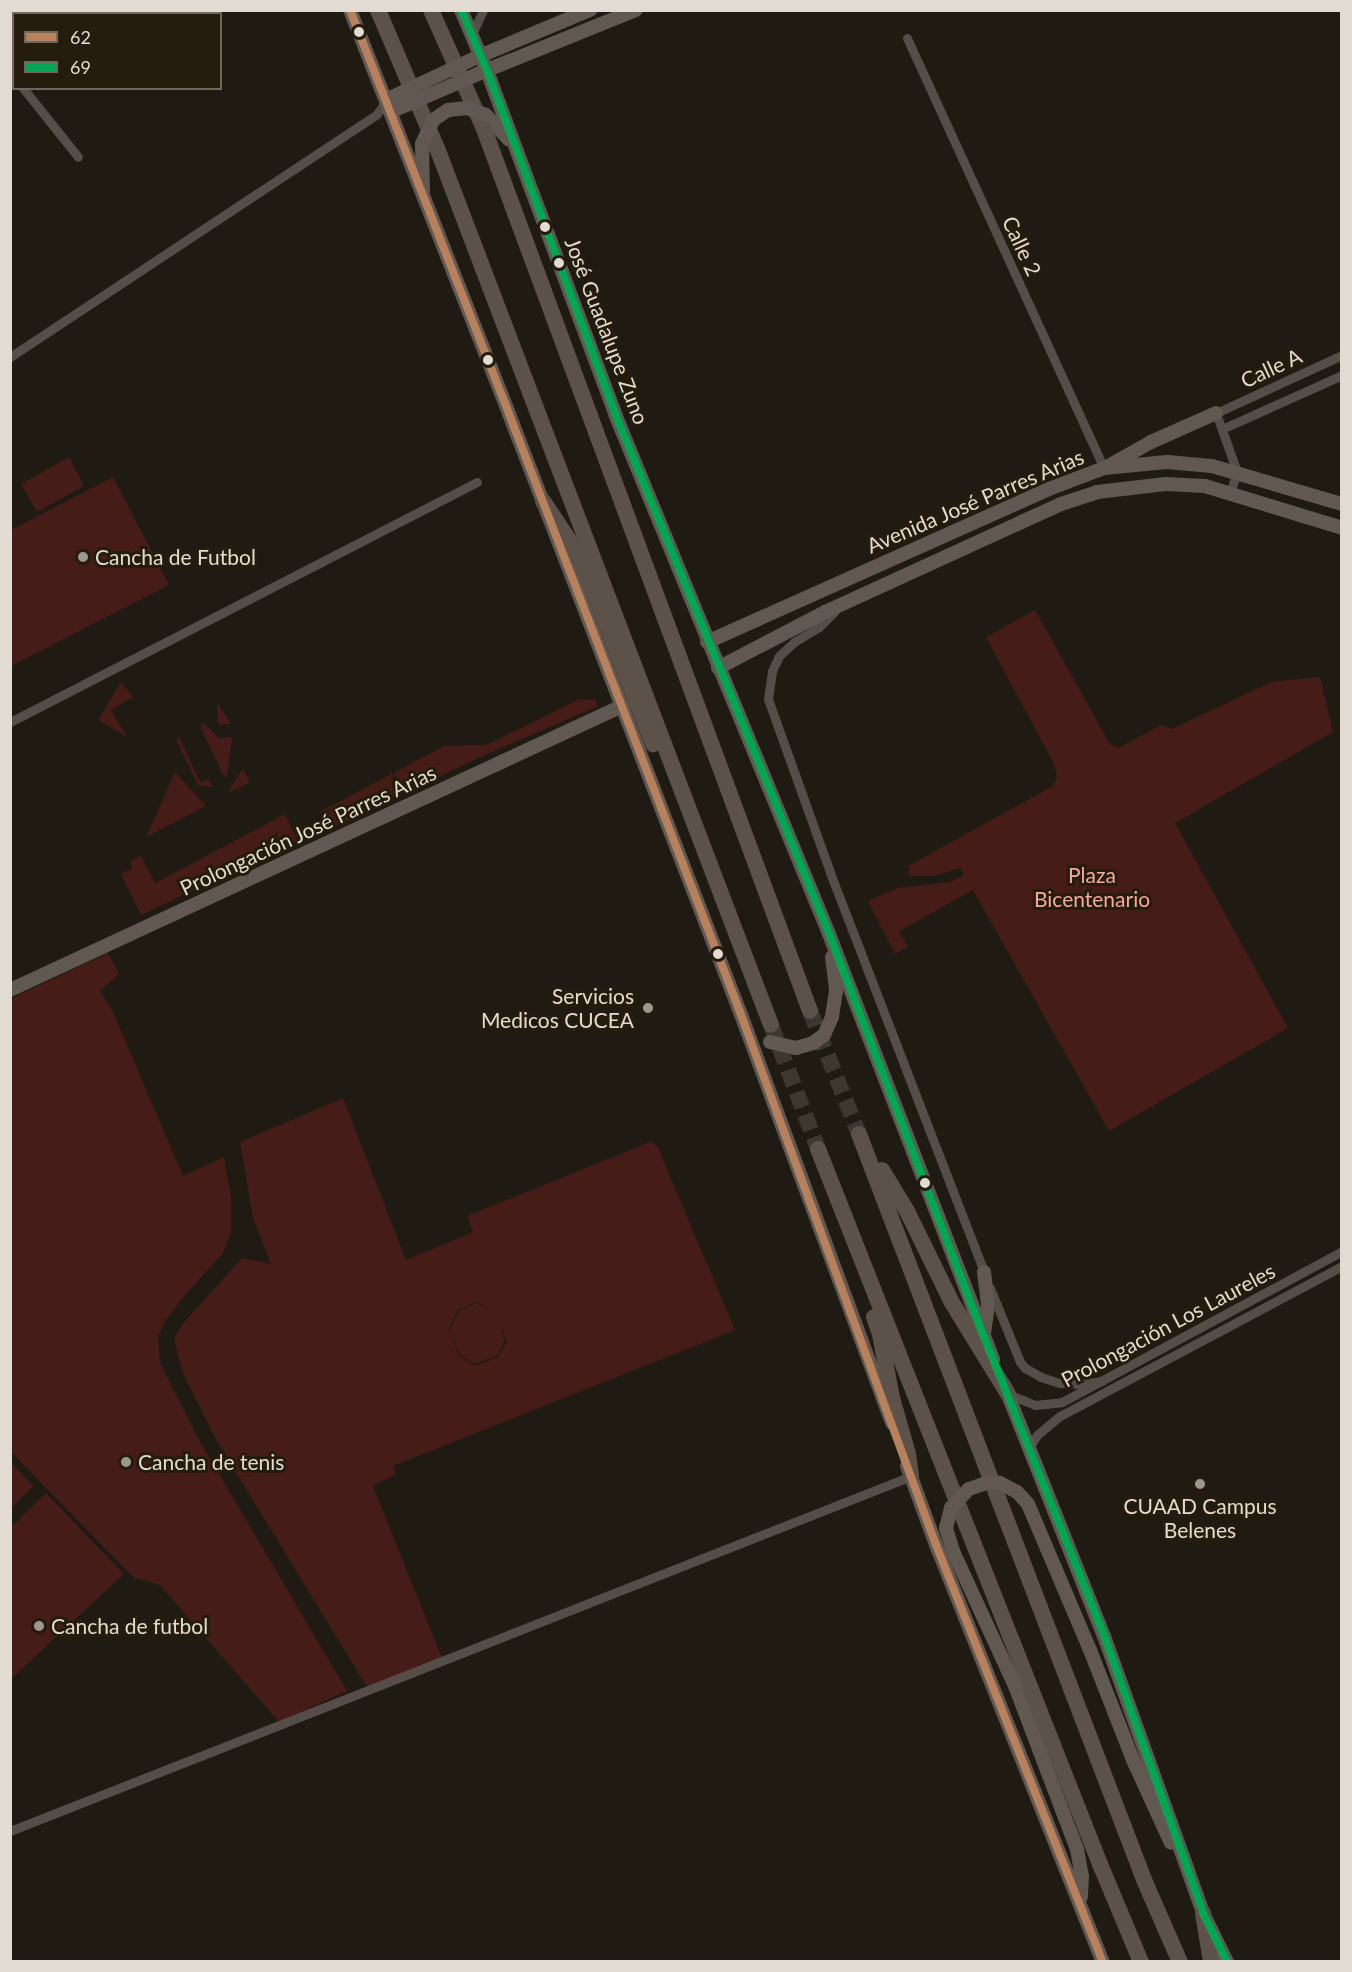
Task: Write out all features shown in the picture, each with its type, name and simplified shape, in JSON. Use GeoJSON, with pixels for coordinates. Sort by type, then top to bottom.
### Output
{"type":"FeatureCollection","features":[{"type":"Feature","properties":{"kind":"highway"},"geometry":{"type":"LineString","coordinates":[[378,10],[437,148],[771,1025]]}},
{"type":"Feature","properties":{"kind":"highway"},"geometry":{"type":"LineString","coordinates":[[431,10],[484,129],[810,1011]]}},
{"type":"Feature","properties":{"kind":"highway"},"geometry":{"type":"LineString","coordinates":[[543,501],[584,570],[679,805],[716,878]]}},
{"type":"Feature","properties":{"kind":"highway"},"geometry":{"type":"LineString","coordinates":[[1008,1394],[960,1317],[907,1211],[860,1134],[1137,1860],[1180,1962]]}},
{"type":"Feature","properties":{"kind":"highway"},"geometry":{"type":"LineString","coordinates":[[911,1476],[908,1454],[892,1398],[880,1334],[828,1194],[818,1149],[1141,1962]]}},
{"type":"Feature","properties":{"kind":"highway"},"geometry":{"type":"LineString","coordinates":[[1203,1913],[1210,1962]]}},
{"type":"Feature","properties":{"kind":"main road"},"geometry":{"type":"LineString","coordinates":[[350,10],[740,1012],[911,1476],[1104,1962]]}},
{"type":"Feature","properties":{"kind":"main road","name":"José Guadalupe Zuno"},"geometry":{"type":"LineString","coordinates":[[461,10],[472,34],[477,57],[520,157],[615,414],[706,642],[829,934]]}},
{"type":"Feature","properties":{"kind":"main road"},"geometry":{"type":"LineString","coordinates":[[388,107],[477,57],[590,10]]}},
{"type":"Feature","properties":{"kind":"main road"},"geometry":{"type":"LineString","coordinates":[[388,107],[484,72],[636,10]]}},
{"type":"Feature","properties":{"kind":"main road"},"geometry":{"type":"LineString","coordinates":[[423,200],[422,144],[433,120],[448,110],[467,108],[486,115],[504,132],[520,157]]}},
{"type":"Feature","properties":{"kind":"main road"},"geometry":{"type":"LineString","coordinates":[[1104,468],[1151,442],[1216,413]]}},
{"type":"Feature","properties":{"kind":"main road","name":"Avenida José Parres Arias"},"geometry":{"type":"LineString","coordinates":[[706,642],[1049,489],[1104,468],[1167,462],[1237,472],[1341,504]]}},
{"type":"Feature","properties":{"kind":"main road","name":"Avenida José Parres Arias"},"geometry":{"type":"LineString","coordinates":[[718,668],[843,604],[1061,504],[1097,492],[1166,484],[1205,486],[1341,528]]}},
{"type":"Feature","properties":{"kind":"main road","name":"Prolongación José Parres Arias"},"geometry":{"type":"LineString","coordinates":[[10,990],[622,706]]}},
{"type":"Feature","properties":{"kind":"main road"},"geometry":{"type":"LineString","coordinates":[[740,1012],[750,1027],[770,1042],[796,1048],[813,1043],[824,1035],[832,1017],[836,991],[829,934]]}},
{"type":"Feature","properties":{"kind":"main road"},"geometry":{"type":"LineString","coordinates":[[829,934],[984,1337],[1129,1702],[1203,1913],[1227,1962]]}},
{"type":"Feature","properties":{"kind":"main road"},"geometry":{"type":"LineString","coordinates":[[984,1272],[988,1305],[984,1337]]}},
{"type":"Feature","properties":{"kind":"main road"},"geometry":{"type":"LineString","coordinates":[[1081,1904],[1082,1876],[1077,1849],[1015,1686],[953,1551],[946,1528],[951,1508],[969,1489],[989,1482],[1000,1483],[1017,1492],[1028,1504],[1159,1818],[1172,1846],[1184,1858]]}},
{"type":"Feature","properties":{"kind":"street"},"geometry":{"type":"LineString","coordinates":[[472,34],[483,10]]}},
{"type":"Feature","properties":{"kind":"street","name":"Calle 2"},"geometry":{"type":"LineString","coordinates":[[907,38],[1104,468]]}},
{"type":"Feature","properties":{"kind":"street"},"geometry":{"type":"LineString","coordinates":[[25,90],[78,157]]}},
{"type":"Feature","properties":{"kind":"street"},"geometry":{"type":"LineString","coordinates":[[10,357],[388,107]]}},
{"type":"Feature","properties":{"kind":"street","name":"Calle A"},"geometry":{"type":"LineString","coordinates":[[1216,413],[1341,355]]}},
{"type":"Feature","properties":{"kind":"street","name":"Calle A"},"geometry":{"type":"LineString","coordinates":[[1222,429],[1341,375]]}},
{"type":"Feature","properties":{"kind":"street"},"geometry":{"type":"LineString","coordinates":[[1216,413],[1237,472],[1230,493]]}},
{"type":"Feature","properties":{"kind":"street"},"geometry":{"type":"LineString","coordinates":[[10,722],[477,482]]}},
{"type":"Feature","properties":{"kind":"street"},"geometry":{"type":"LineString","coordinates":[[843,604],[819,627],[794,642],[779,656],[772,671],[768,699],[834,883],[1020,1362],[1041,1377],[1060,1383],[1081,1384],[1102,1381]]}},
{"type":"Feature","properties":{"kind":"street","name":"Prolongación Los Laureles"},"geometry":{"type":"LineString","coordinates":[[1008,1394],[1035,1406],[1053,1405],[1070,1398],[1341,1251]]}},
{"type":"Feature","properties":{"kind":"street","name":"Prolongación Los Laureles"},"geometry":{"type":"LineString","coordinates":[[1029,1447],[1048,1425],[1075,1408],[1341,1266]]}},
{"type":"Feature","properties":{"kind":"street"},"geometry":{"type":"LineString","coordinates":[[1070,1398],[1075,1408]]}},
{"type":"Feature","properties":{"kind":"street"},"geometry":{"type":"LineString","coordinates":[[10,1832],[911,1476]]}},
{"type":"Feature","properties":{"kind":"green space"},"geometry":{"type":"Polygon","coordinates":[[[69,457],[84,486],[37,512],[21,484],[69,457]]]}},
{"type":"Feature","properties":{"kind":"green space","name":"Cancha de Futbol"},"geometry":{"type":"Polygon","coordinates":[[[113,477],[169,585],[11,666],[11,530],[113,477]]]}},
{"type":"Feature","properties":{"kind":"green space","name":"Plaza Bicentenario"},"geometry":{"type":"Polygon","coordinates":[[[1035,610],[1110,744],[1118,748],[1161,725],[1172,729],[1271,682],[1320,677],[1333,732],[1175,823],[1288,1028],[1109,1131],[973,890],[899,931],[908,947],[895,954],[868,901],[898,888],[950,882],[964,875],[960,868],[934,876],[909,876],[908,866],[1053,786],[1057,777],[1054,764],[986,637],[1035,610]]]}},
{"type":"Feature","properties":{"kind":"green space"},"geometry":{"type":"Polygon","coordinates":[[[121,682],[133,697],[111,710],[127,737],[98,720],[121,682]]]}},
{"type":"Feature","properties":{"kind":"green space"},"geometry":{"type":"Polygon","coordinates":[[[580,699],[596,700],[598,706],[478,758],[330,829],[320,812],[444,746],[486,745],[580,699]]]}},
{"type":"Feature","properties":{"kind":"green space"},"geometry":{"type":"Polygon","coordinates":[[[217,702],[231,724],[218,725],[217,702]]]}},
{"type":"Feature","properties":{"kind":"green space"},"geometry":{"type":"Polygon","coordinates":[[[204,723],[219,738],[232,737],[227,778],[222,773],[200,726],[204,723]]]}},
{"type":"Feature","properties":{"kind":"green space"},"geometry":{"type":"Polygon","coordinates":[[[179,737],[200,782],[208,779],[212,787],[198,785],[176,740],[179,737]]]}},
{"type":"Feature","properties":{"kind":"green space"},"geometry":{"type":"Polygon","coordinates":[[[243,768],[250,783],[227,793],[243,768]]]}},
{"type":"Feature","properties":{"kind":"green space"},"geometry":{"type":"Polygon","coordinates":[[[175,772],[206,806],[146,837],[175,772]]]}},
{"type":"Feature","properties":{"kind":"green space"},"geometry":{"type":"Polygon","coordinates":[[[285,814],[298,841],[141,915],[121,874],[132,869],[130,861],[141,856],[155,883],[285,814]]]}},
{"type":"Feature","properties":{"kind":"green space"},"geometry":{"type":"Polygon","coordinates":[[[108,953],[119,974],[100,991],[112,1010],[183,1176],[224,1157],[231,1197],[231,1232],[223,1253],[166,1320],[158,1336],[160,1363],[199,1440],[347,1691],[279,1722],[160,1585],[133,1577],[11,1452],[10,999],[108,953]]]}},
{"type":"Feature","properties":{"kind":"green space"},"geometry":{"type":"Polygon","coordinates":[[[343,1098],[406,1260],[473,1232],[467,1216],[652,1141],[658,1148],[735,1330],[393,1466],[396,1474],[373,1486],[442,1658],[367,1687],[218,1443],[182,1371],[174,1337],[185,1321],[242,1258],[271,1264],[253,1218],[240,1142],[343,1098]],[[476,1302],[458,1310],[449,1329],[459,1356],[475,1366],[498,1357],[507,1341],[499,1322],[505,1340],[497,1356],[474,1364],[459,1354],[450,1329],[459,1311],[476,1303],[494,1312],[476,1302]]]}},
{"type":"Feature","properties":{"kind":"green space"},"geometry":{"type":"Polygon","coordinates":[[[11,1462],[33,1486],[11,1508],[11,1462]]]}},
{"type":"Feature","properties":{"kind":"green space","name":"Cancha de futbol"},"geometry":{"type":"Polygon","coordinates":[[[46,1493],[124,1574],[11,1679],[11,1527],[46,1493]]]}},
{"type":"Feature","properties":{"kind":"tunnel"},"geometry":{"type":"LineString","coordinates":[[810,1011],[859,1134]]}},
{"type":"Feature","properties":{"kind":"tunnel"},"geometry":{"type":"LineString","coordinates":[[771,1025],[818,1149]]}},
{"type":"Feature","properties":{"kind":"transit line","name":"62"},"geometry":{"type":"LineString","coordinates":[[350,10],[740,1012],[936,1545],[1103,1962]]}},
{"type":"Feature","properties":{"kind":"transit line","name":"69"},"geometry":{"type":"LineString","coordinates":[[461,10],[487,71],[615,414],[829,934],[984,1337],[1104,1636],[1203,1913],[1227,1962]]}},
{"type":"Feature","properties":{"kind":"place","name":"Cancha de Futbol"},"geometry":{"type":"Point","coordinates":[83,557]}},
{"type":"Feature","properties":{"kind":"place","name":"Servicios Medicos CUCEA"},"geometry":{"type":"Point","coordinates":[648,1008]}},
{"type":"Feature","properties":{"kind":"place","name":"Cancha de tenis"},"geometry":{"type":"Point","coordinates":[126,1462]}},
{"type":"Feature","properties":{"kind":"place","name":"CUAAD Campus Belenes"},"geometry":{"type":"Point","coordinates":[1200,1484]}},
{"type":"Feature","properties":{"kind":"place","name":"Cancha de futbol"},"geometry":{"type":"Point","coordinates":[39,1626]}}]}
